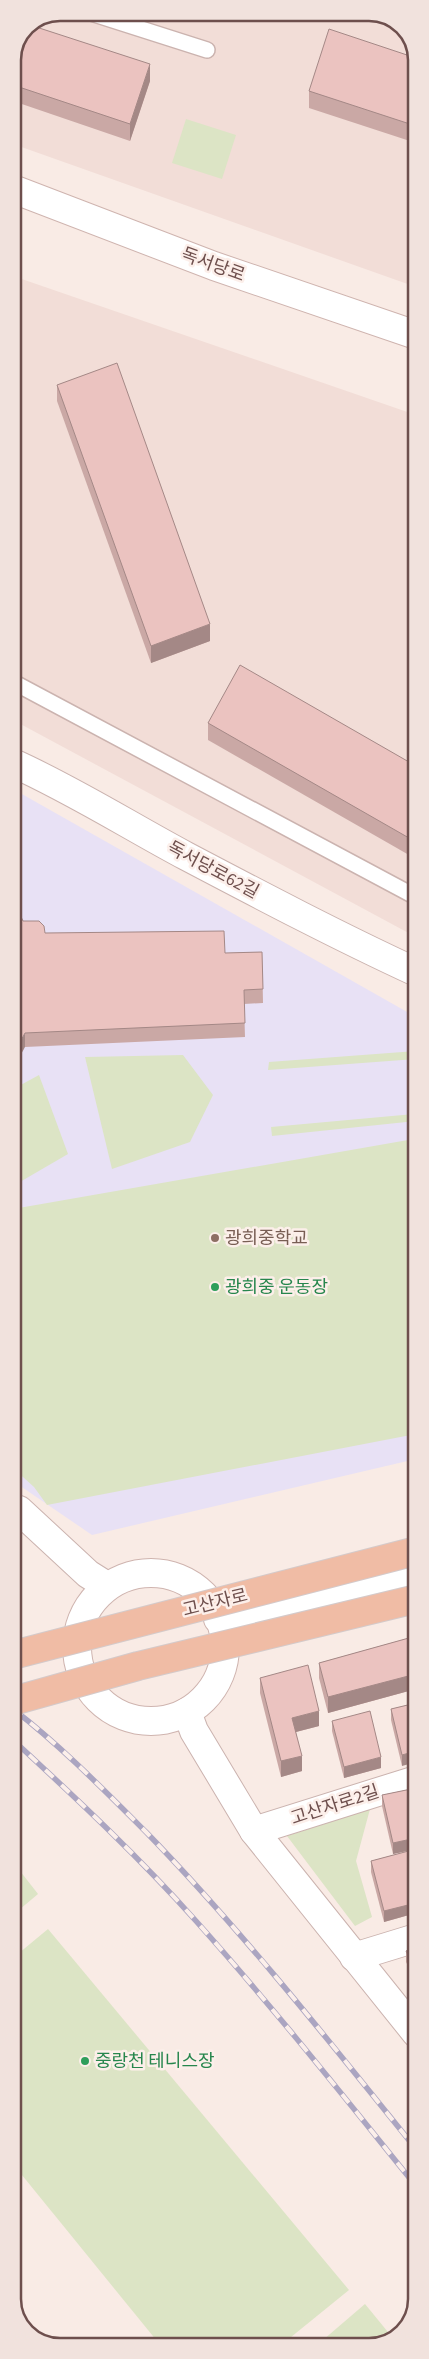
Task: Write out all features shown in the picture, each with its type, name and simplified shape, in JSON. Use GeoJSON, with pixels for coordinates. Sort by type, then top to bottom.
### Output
{"type":"FeatureCollection","features":[{"type":"Feature","properties":{"kind":"main road","name":"고산자로"},"geometry":{"type":"LineString","coordinates":[[22,1653],[408,1553]]}},
{"type":"Feature","properties":{"kind":"main road"},"geometry":{"type":"LineString","coordinates":[[22,1699],[138,1666],[408,1601]]}},
{"type":"Feature","properties":{"kind":"street","name":"독서당로"},"geometry":{"type":"LineString","coordinates":[[21,192],[214,266],[407,332]]}},
{"type":"Feature","properties":{"kind":"street","name":"독서당로62길"},"geometry":{"type":"LineString","coordinates":[[21,767],[55,782],[185,855],[280,905],[407,968]]}},
{"type":"Feature","properties":{"kind":"street"},"geometry":{"type":"LineString","coordinates":[[22,1512],[88,1574],[107,1586]]}},
{"type":"Feature","properties":{"kind":"street"},"geometry":{"type":"LineString","coordinates":[[156,1573],[180,1579],[200,1592],[215,1610],[218,1619],[223,1632],[225,1655],[218,1678],[205,1697],[187,1712],[165,1720],[142,1721],[119,1714],[98,1700],[84,1678],[77,1654],[79,1628],[90,1605],[107,1586],[130,1576],[156,1573]]}},
{"type":"Feature","properties":{"kind":"street"},"geometry":{"type":"LineString","coordinates":[[218,1619],[408,1574]]}},
{"type":"Feature","properties":{"kind":"street"},"geometry":{"type":"LineString","coordinates":[[187,1712],[194,1731],[254,1831],[408,2023]]}},
{"type":"Feature","properties":{"kind":"street","name":"고산자로2길"},"geometry":{"type":"LineString","coordinates":[[254,1831],[408,1783]]}},
{"type":"Feature","properties":{"kind":"street"},"geometry":{"type":"LineString","coordinates":[[354,1957],[408,1941]]}},
{"type":"Feature","properties":{"kind":"lane"},"geometry":{"type":"LineString","coordinates":[[118,21],[207,50]]}},
{"type":"Feature","properties":{"kind":"lane"},"geometry":{"type":"LineString","coordinates":[[21,686],[407,892]]}},
{"type":"Feature","properties":{"kind":"shaded area"},"geometry":{"type":"Polygon","coordinates":[[[60,21],[372,21],[391,28],[403,41],[407,55],[407,284],[21,147],[21,60],[24,45],[28,38],[45,24],[60,21]]]}},
{"type":"Feature","properties":{"kind":"shaded area"},"geometry":{"type":"Polygon","coordinates":[[[21,279],[407,412],[407,932],[21,724],[21,279]]]}},
{"type":"Feature","properties":{"kind":"shaded area","name":"광희중학교"},"geometry":{"type":"Polygon","coordinates":[[[21,794],[407,1012],[408,1461],[92,1535],[22,1487],[21,794]]]}},
{"type":"Feature","properties":{"kind":"green space"},"geometry":{"type":"Polygon","coordinates":[[[186,119],[236,135],[222,179],[172,163],[186,119]]]}},
{"type":"Feature","properties":{"kind":"green space"},"geometry":{"type":"Polygon","coordinates":[[[407,1052],[407,1060],[268,1070],[269,1062],[407,1052]]]}},
{"type":"Feature","properties":{"kind":"green space"},"geometry":{"type":"Polygon","coordinates":[[[183,1055],[213,1095],[190,1142],[112,1169],[85,1057],[183,1055]]]}},
{"type":"Feature","properties":{"kind":"green space"},"geometry":{"type":"Polygon","coordinates":[[[39,1075],[68,1154],[21,1181],[21,1085],[39,1075]]]}},
{"type":"Feature","properties":{"kind":"green space"},"geometry":{"type":"Polygon","coordinates":[[[407,1115],[407,1122],[272,1136],[271,1127],[407,1115]]]}},
{"type":"Feature","properties":{"kind":"green space","name":"광희중 운동장"},"geometry":{"type":"Polygon","coordinates":[[[407,1140],[408,1436],[47,1505],[34,1487],[22,1476],[22,1208],[407,1140]]]}},
{"type":"Feature","properties":{"kind":"green space"},"geometry":{"type":"Polygon","coordinates":[[[370,1809],[356,1861],[372,1917],[355,1926],[287,1836],[370,1809]]]}},
{"type":"Feature","properties":{"kind":"green space"},"geometry":{"type":"Polygon","coordinates":[[[22,1873],[38,1894],[22,1908],[22,1873]]]}},
{"type":"Feature","properties":{"kind":"green space","name":"중랑천 테니스장"},"geometry":{"type":"Polygon","coordinates":[[[48,1929],[349,2290],[291,2337],[154,2338],[22,2175],[22,1951],[48,1929]]]}},
{"type":"Feature","properties":{"kind":"green space"},"geometry":{"type":"Polygon","coordinates":[[[365,2304],[388,2333],[374,2337],[326,2337],[365,2304]]]}},
{"type":"Feature","properties":{"kind":"building"},"geometry":{"type":"Polygon","coordinates":[[[38,28],[150,64],[130,124],[21,88],[22,52],[28,38],[38,28]]]}},
{"type":"Feature","properties":{"kind":"building"},"geometry":{"type":"Polygon","coordinates":[[[329,29],[407,55],[407,123],[309,91],[329,29]]]}},
{"type":"Feature","properties":{"kind":"building"},"geometry":{"type":"Polygon","coordinates":[[[117,363],[210,624],[151,646],[57,385],[117,363]]]}},
{"type":"Feature","properties":{"kind":"building"},"geometry":{"type":"Polygon","coordinates":[[[240,665],[407,761],[407,837],[208,723],[240,665]]]}},
{"type":"Feature","properties":{"kind":"building"},"geometry":{"type":"Polygon","coordinates":[[[21,918],[23,921],[39,921],[44,926],[45,933],[224,931],[225,953],[262,952],[263,989],[244,990],[245,1023],[25,1033],[21,1040],[21,918]]]}},
{"type":"Feature","properties":{"kind":"building"},"geometry":{"type":"Polygon","coordinates":[[[408,1638],[408,1676],[328,1697],[319,1663],[408,1638]]]}},
{"type":"Feature","properties":{"kind":"building"},"geometry":{"type":"Polygon","coordinates":[[[308,1665],[319,1711],[292,1718],[302,1756],[281,1761],[260,1678],[308,1665]]]}},
{"type":"Feature","properties":{"kind":"building"},"geometry":{"type":"Polygon","coordinates":[[[408,1705],[408,1753],[402,1755],[391,1709],[408,1705]]]}},
{"type":"Feature","properties":{"kind":"building"},"geometry":{"type":"Polygon","coordinates":[[[370,1711],[381,1757],[344,1767],[332,1721],[370,1711]]]}},
{"type":"Feature","properties":{"kind":"building"},"geometry":{"type":"Polygon","coordinates":[[[408,1790],[408,1840],[393,1843],[382,1795],[408,1790]]]}},
{"type":"Feature","properties":{"kind":"building"},"geometry":{"type":"Polygon","coordinates":[[[408,1851],[408,1905],[384,1911],[371,1861],[408,1851]]]}},
{"type":"Feature","properties":{"kind":"railway"},"geometry":{"type":"LineString","coordinates":[[22,1716],[81,1768],[182,1870],[285,1988],[408,2139]]}},
{"type":"Feature","properties":{"kind":"railway"},"geometry":{"type":"LineString","coordinates":[[22,1748],[130,1851],[225,1953],[408,2176]]}},
{"type":"Feature","properties":{"kind":"place","name":"광희중학교"},"geometry":{"type":"Point","coordinates":[215,1238]}},
{"type":"Feature","properties":{"kind":"place","name":"광희중 운동장"},"geometry":{"type":"Point","coordinates":[215,1287]}},
{"type":"Feature","properties":{"kind":"place","name":"중랑천 테니스장"},"geometry":{"type":"Point","coordinates":[85,2061]}}]}
